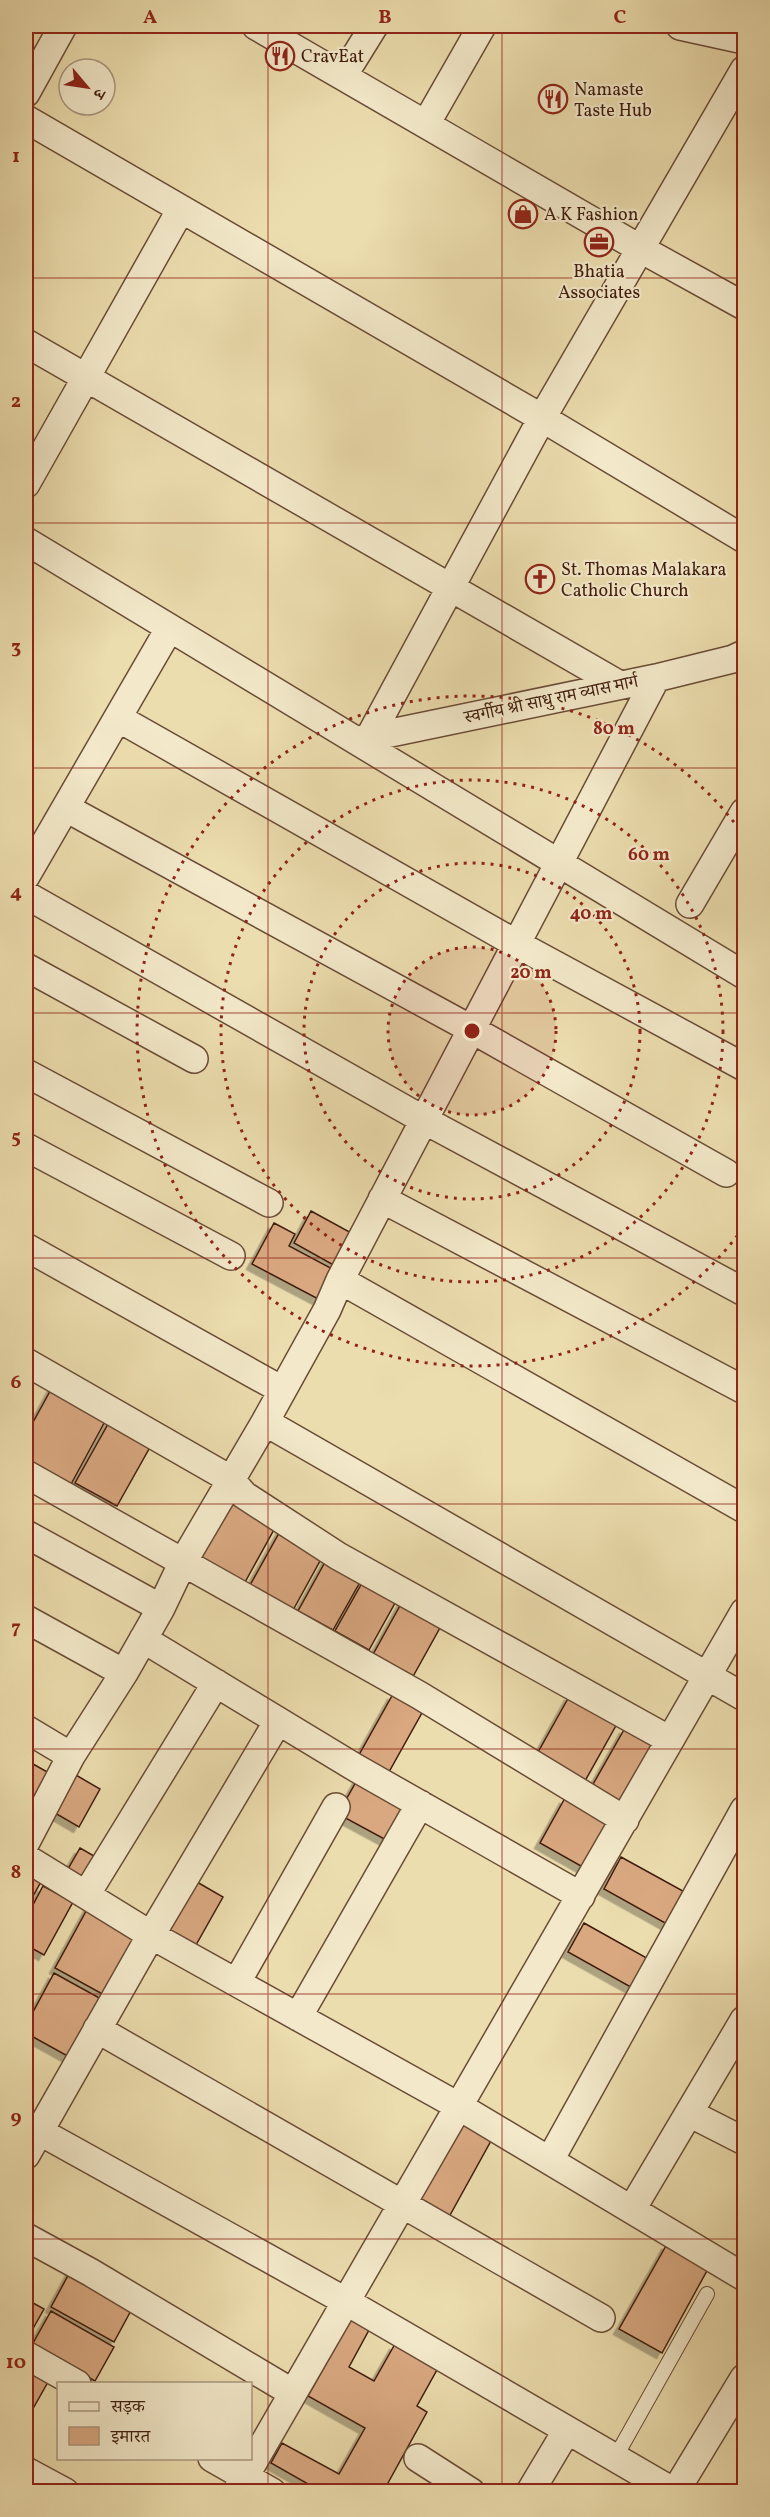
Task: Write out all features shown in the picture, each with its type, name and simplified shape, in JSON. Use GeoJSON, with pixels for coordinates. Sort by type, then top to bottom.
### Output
{"type":"FeatureCollection","features":[{"type":"Feature","properties":{"kind":"street"},"geometry":{"type":"LineString","coordinates":[[26,93],[63,26]]}},
{"type":"Feature","properties":{"kind":"street"},"geometry":{"type":"LineString","coordinates":[[343,76],[374,26]]}},
{"type":"Feature","properties":{"kind":"street"},"geometry":{"type":"LineString","coordinates":[[426,124],[482,26]]}},
{"type":"Feature","properties":{"kind":"street"},"geometry":{"type":"LineString","coordinates":[[680,26],[744,40]]}},
{"type":"Feature","properties":{"kind":"street"},"geometry":{"type":"LineString","coordinates":[[266,28],[343,76],[639,248],[744,306]]}},
{"type":"Feature","properties":{"kind":"street"},"geometry":{"type":"LineString","coordinates":[[363,739],[542,418],[744,70]]}},
{"type":"Feature","properties":{"kind":"street"},"geometry":{"type":"LineString","coordinates":[[26,119],[542,418],[744,539]]}},
{"type":"Feature","properties":{"kind":"street"},"geometry":{"type":"LineString","coordinates":[[26,484],[181,209]]}},
{"type":"Feature","properties":{"kind":"street"},"geometry":{"type":"LineString","coordinates":[[26,343],[618,684]]}},
{"type":"Feature","properties":{"kind":"street"},"geometry":{"type":"LineString","coordinates":[[26,542],[169,629],[363,739],[558,862],[744,975]]}},
{"type":"Feature","properties":{"kind":"street"},"geometry":{"type":"LineString","coordinates":[[26,876],[169,629]]}},
{"type":"Feature","properties":{"kind":"street","name":"स्वर्गीय श्री साधु राम व्यास मार्ग"},"geometry":{"type":"LineString","coordinates":[[363,739],[618,684],[656,678],[734,659],[744,654]]}},
{"type":"Feature","properties":{"kind":"street"},"geometry":{"type":"LineString","coordinates":[[26,1842],[71,1756],[124,1673],[161,1608],[183,1562],[327,1310],[340,1280],[515,943],[656,678]]}},
{"type":"Feature","properties":{"kind":"street"},"geometry":{"type":"LineString","coordinates":[[118,718],[515,943],[744,1067]]}},
{"type":"Feature","properties":{"kind":"street"},"geometry":{"type":"LineString","coordinates":[[66,808],[471,1029],[726,1173]]}},
{"type":"Feature","properties":{"kind":"street"},"geometry":{"type":"LineString","coordinates":[[690,904],[744,812]]}},
{"type":"Feature","properties":{"kind":"street"},"geometry":{"type":"LineString","coordinates":[[26,895],[424,1120],[744,1292]]}},
{"type":"Feature","properties":{"kind":"street"},"geometry":{"type":"LineString","coordinates":[[26,967],[194,1059]]}},
{"type":"Feature","properties":{"kind":"street"},"geometry":{"type":"LineString","coordinates":[[26,1073],[269,1203]]}},
{"type":"Feature","properties":{"kind":"street"},"geometry":{"type":"LineString","coordinates":[[26,1147],[231,1256]]}},
{"type":"Feature","properties":{"kind":"street"},"geometry":{"type":"LineString","coordinates":[[382,1200],[744,1390]]}},
{"type":"Feature","properties":{"kind":"street"},"geometry":{"type":"LineString","coordinates":[[26,1247],[282,1390]]}},
{"type":"Feature","properties":{"kind":"street"},"geometry":{"type":"LineString","coordinates":[[340,1280],[744,1509]]}},
{"type":"Feature","properties":{"kind":"street"},"geometry":{"type":"LineString","coordinates":[[26,1362],[230,1479],[244,1495],[338,1556],[670,1740]]}},
{"type":"Feature","properties":{"kind":"street"},"geometry":{"type":"LineString","coordinates":[[265,1422],[744,1697]]}},
{"type":"Feature","properties":{"kind":"street"},"geometry":{"type":"LineString","coordinates":[[26,1474],[419,1695],[625,1820]]}},
{"type":"Feature","properties":{"kind":"street"},"geometry":{"type":"LineString","coordinates":[[26,1534],[161,1608]]}},
{"type":"Feature","properties":{"kind":"street"},"geometry":{"type":"LineString","coordinates":[[241,2484],[744,1612]]}},
{"type":"Feature","properties":{"kind":"street"},"geometry":{"type":"LineString","coordinates":[[26,1619],[124,1673]]}},
{"type":"Feature","properties":{"kind":"street"},"geometry":{"type":"LineString","coordinates":[[143,1639],[420,1804],[581,1896]]}},
{"type":"Feature","properties":{"kind":"street"},"geometry":{"type":"LineString","coordinates":[[87,1895],[216,1683]]}},
{"type":"Feature","properties":{"kind":"street"},"geometry":{"type":"LineString","coordinates":[[26,2155],[32,2128],[97,2029],[278,1720]]}},
{"type":"Feature","properties":{"kind":"street"},"geometry":{"type":"LineString","coordinates":[[26,1729],[71,1756]]}},
{"type":"Feature","properties":{"kind":"street"},"geometry":{"type":"LineString","coordinates":[[298,2017],[420,1804]]}},
{"type":"Feature","properties":{"kind":"street"},"geometry":{"type":"LineString","coordinates":[[237,1982],[336,1807]]}},
{"type":"Feature","properties":{"kind":"street"},"geometry":{"type":"LineString","coordinates":[[550,2160],[744,1811]]}},
{"type":"Feature","properties":{"kind":"street"},"geometry":{"type":"LineString","coordinates":[[26,1858],[151,1935],[460,2107],[744,2277]]}},
{"type":"Feature","properties":{"kind":"street"},"geometry":{"type":"LineString","coordinates":[[97,2029],[601,2318]]}},
{"type":"Feature","properties":{"kind":"street"},"geometry":{"type":"LineString","coordinates":[[632,2209],[689,2114],[741,2035]]}},
{"type":"Feature","properties":{"kind":"street"},"geometry":{"type":"LineString","coordinates":[[689,2114],[744,2141]]}},
{"type":"Feature","properties":{"kind":"street"},"geometry":{"type":"LineString","coordinates":[[32,2128],[347,2302],[675,2492],[741,2393]]}},
{"type":"Feature","properties":{"kind":"street"},"geometry":{"type":"LineString","coordinates":[[26,2237],[90,2272],[293,2393]]}},
{"type":"Feature","properties":{"kind":"street"},"geometry":{"type":"LineString","coordinates":[[26,2355],[73,2382]]}},
{"type":"Feature","properties":{"kind":"street"},"geometry":{"type":"LineString","coordinates":[[530,2492],[567,2430]]}},
{"type":"Feature","properties":{"kind":"street"},"geometry":{"type":"LineString","coordinates":[[418,2458],[471,2492]]}},
{"type":"Feature","properties":{"kind":"street"},"geometry":{"type":"LineString","coordinates":[[214,2460],[241,2484],[272,2492]]}},
{"type":"Feature","properties":{"kind":"street"},"geometry":{"type":"LineString","coordinates":[[26,2470],[65,2492]]}},
{"type":"Feature","properties":{"kind":"lane"},"geometry":{"type":"LineString","coordinates":[[615,2458],[707,2294]]}},
{"type":"Feature","properties":{"kind":"building"},"geometry":{"type":"Polygon","coordinates":[[[311,1211],[355,1235],[337,1267],[294,1243],[311,1211]]]}},
{"type":"Feature","properties":{"kind":"building"},"geometry":{"type":"Polygon","coordinates":[[[274,1223],[295,1234],[289,1246],[338,1272],[322,1301],[252,1264],[274,1223]]]}},
{"type":"Feature","properties":{"kind":"building"},"geometry":{"type":"Polygon","coordinates":[[[54,1384],[109,1414],[70,1486],[26,1461],[26,1435],[54,1384]]]}},
{"type":"Feature","properties":{"kind":"building"},"geometry":{"type":"Polygon","coordinates":[[[112,1417],[154,1440],[117,1506],[75,1483],[112,1417]]]}},
{"type":"Feature","properties":{"kind":"building"},"geometry":{"type":"Polygon","coordinates":[[[228,1500],[276,1526],[244,1584],[196,1557],[228,1500]]]}},
{"type":"Feature","properties":{"kind":"building"},"geometry":{"type":"Polygon","coordinates":[[[283,1526],[326,1550],[292,1612],[249,1587],[283,1526]]]}},
{"type":"Feature","properties":{"kind":"building"},"geometry":{"type":"Polygon","coordinates":[[[329,1555],[364,1575],[333,1630],[298,1611],[329,1555]]]}},
{"type":"Feature","properties":{"kind":"building"},"geometry":{"type":"Polygon","coordinates":[[[366,1576],[400,1594],[369,1650],[335,1631],[366,1576]]]}},
{"type":"Feature","properties":{"kind":"building"},"geometry":{"type":"Polygon","coordinates":[[[406,1595],[446,1617],[411,1680],[371,1658],[406,1595]]]}},
{"type":"Feature","properties":{"kind":"building"},"geometry":{"type":"Polygon","coordinates":[[[393,1694],[423,1711],[385,1779],[355,1762],[393,1694]]]}},
{"type":"Feature","properties":{"kind":"building"},"geometry":{"type":"Polygon","coordinates":[[[570,1695],[618,1722],[585,1781],[537,1754],[570,1695]]]}},
{"type":"Feature","properties":{"kind":"building"},"geometry":{"type":"Polygon","coordinates":[[[625,1728],[660,1747],[628,1806],[592,1786],[625,1728]]]}},
{"type":"Feature","properties":{"kind":"building"},"geometry":{"type":"Polygon","coordinates":[[[26,1760],[58,1778],[26,1837],[26,1760]]]}},
{"type":"Feature","properties":{"kind":"building"},"geometry":{"type":"Polygon","coordinates":[[[69,1771],[100,1789],[79,1827],[48,1809],[69,1771]]]}},
{"type":"Feature","properties":{"kind":"building"},"geometry":{"type":"Polygon","coordinates":[[[361,1773],[410,1801],[388,1841],[338,1814],[361,1773]]]}},
{"type":"Feature","properties":{"kind":"building"},"geometry":{"type":"Polygon","coordinates":[[[565,1798],[613,1825],[588,1870],[540,1843],[565,1798]]]}},
{"type":"Feature","properties":{"kind":"building"},"geometry":{"type":"Polygon","coordinates":[[[80,1848],[101,1860],[86,1888],[64,1876],[80,1848]]]}},
{"type":"Feature","properties":{"kind":"building"},"geometry":{"type":"Polygon","coordinates":[[[621,1857],[692,1896],[674,1928],[604,1889],[621,1857]]]}},
{"type":"Feature","properties":{"kind":"building"},"geometry":{"type":"Polygon","coordinates":[[[26,1868],[43,1878],[26,1909],[26,1868]]]}},
{"type":"Feature","properties":{"kind":"building"},"geometry":{"type":"Polygon","coordinates":[[[197,1882],[223,1897],[192,1952],[166,1937],[197,1882]]]}},
{"type":"Feature","properties":{"kind":"building"},"geometry":{"type":"Polygon","coordinates":[[[43,1886],[73,1902],[44,1955],[26,1945],[26,1918],[43,1886]]]}},
{"type":"Feature","properties":{"kind":"building"},"geometry":{"type":"Polygon","coordinates":[[[90,1904],[141,1933],[106,1996],[55,1968],[90,1904]]]}},
{"type":"Feature","properties":{"kind":"building"},"geometry":{"type":"Polygon","coordinates":[[[584,1923],[652,1961],[636,1990],[568,1952],[584,1923]]]}},
{"type":"Feature","properties":{"kind":"building"},"geometry":{"type":"Polygon","coordinates":[[[54,1973],[103,2000],[71,2058],[26,2033],[26,2025],[54,1973]]]}},
{"type":"Feature","properties":{"kind":"building"},"geometry":{"type":"Polygon","coordinates":[[[461,2122],[492,2139],[444,2226],[413,2209],[461,2122]]]}},
{"type":"Feature","properties":{"kind":"building"},"geometry":{"type":"Polygon","coordinates":[[[667,2244],[709,2267],[662,2353],[619,2329],[667,2244]]]}},
{"type":"Feature","properties":{"kind":"building"},"geometry":{"type":"Polygon","coordinates":[[[71,2270],[134,2305],[114,2342],[51,2307],[71,2270]]]}},
{"type":"Feature","properties":{"kind":"building"},"geometry":{"type":"Polygon","coordinates":[[[26,2299],[44,2309],[26,2341],[26,2299]]]}},
{"type":"Feature","properties":{"kind":"building"},"geometry":{"type":"Polygon","coordinates":[[[51,2311],[114,2347],[95,2381],[32,2345],[51,2311]]]}},
{"type":"Feature","properties":{"kind":"building"},"geometry":{"type":"Polygon","coordinates":[[[351,2320],[369,2330],[349,2367],[374,2381],[395,2344],[438,2368],[417,2406],[427,2412],[383,2492],[322,2492],[271,2463],[282,2443],[339,2474],[365,2428],[308,2396],[351,2320]]]}},
{"type":"Feature","properties":{"kind":"building"},"geometry":{"type":"Polygon","coordinates":[[[29,2371],[48,2382],[26,2421],[26,2376],[29,2371]]]}},
{"type":"Feature","properties":{"kind":"place","name":"CravEat"},"geometry":{"type":"Point","coordinates":[280,56]}},
{"type":"Feature","properties":{"kind":"place","name":"Namaste Taste Hub"},"geometry":{"type":"Point","coordinates":[553,99]}},
{"type":"Feature","properties":{"kind":"place","name":"A K Fashion"},"geometry":{"type":"Point","coordinates":[523,214]}},
{"type":"Feature","properties":{"kind":"place","name":"Bhatia Associates"},"geometry":{"type":"Point","coordinates":[599,242]}},
{"type":"Feature","properties":{"kind":"place","name":"St. Thomas Malakara Catholic Church"},"geometry":{"type":"Point","coordinates":[540,579]}}]}
